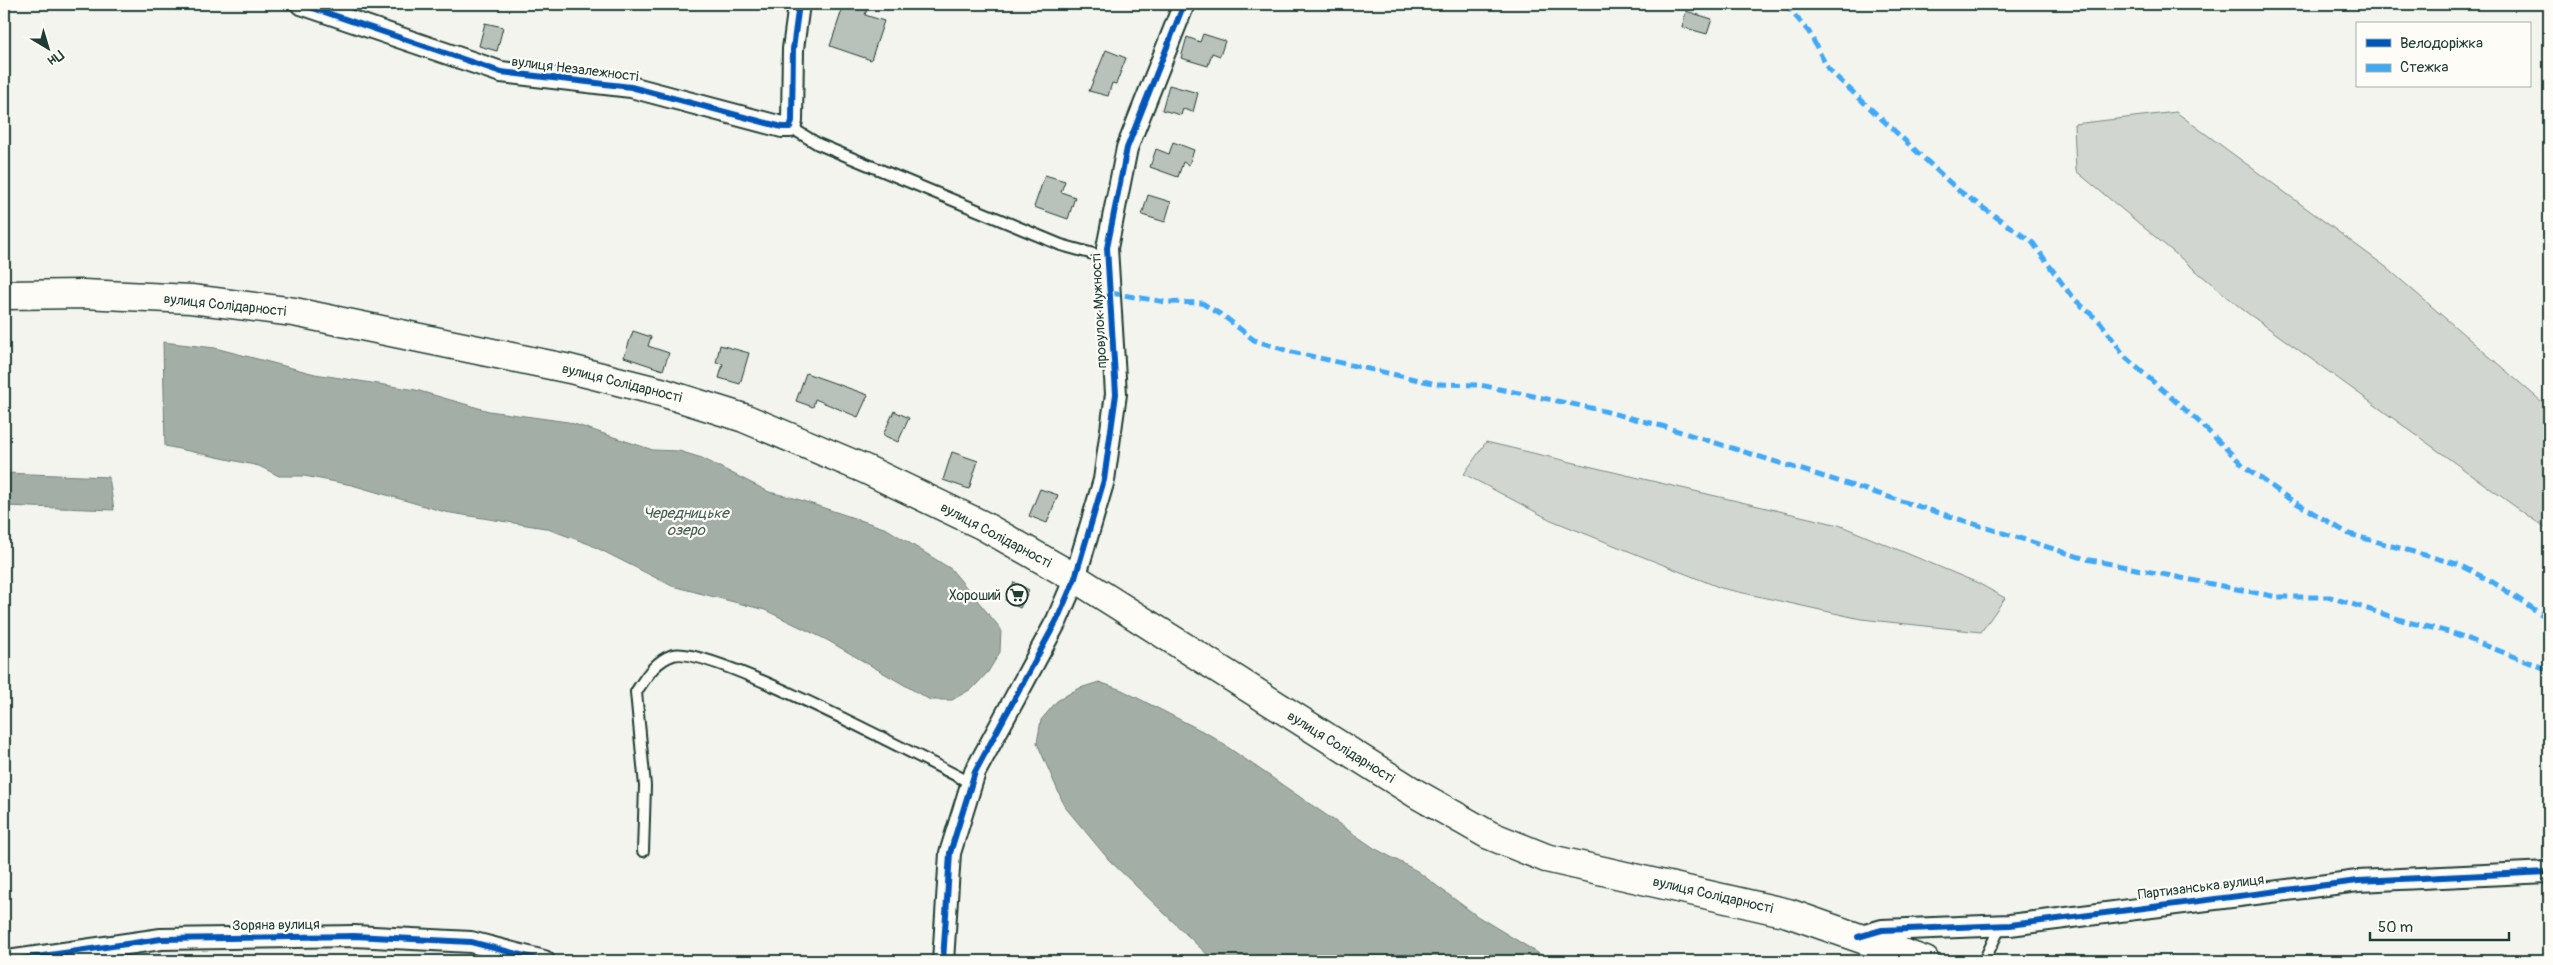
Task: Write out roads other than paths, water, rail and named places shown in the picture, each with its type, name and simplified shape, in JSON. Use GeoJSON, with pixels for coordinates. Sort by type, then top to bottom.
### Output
{"type":"FeatureCollection","features":[{"type":"Feature","properties":{"kind":"main road","name":"вулиця Солідарності"},"geometry":{"type":"LineString","coordinates":[[4,295],[83,294],[191,299],[294,312],[570,369],[661,392],[744,418],[865,470],[982,524],[1075,578],[1414,794],[1489,835],[1546,858],[1788,913],[1925,961]]}},
{"type":"Feature","properties":{"kind":"street","name":"вулиця Незалежності"},"geometry":{"type":"LineString","coordinates":[[301,4],[501,72],[631,87],[782,127],[790,127]]}},
{"type":"Feature","properties":{"kind":"street"},"geometry":{"type":"LineString","coordinates":[[790,127],[793,49],[798,4]]}},
{"type":"Feature","properties":{"kind":"street","name":"провулок Мужності"},"geometry":{"type":"LineString","coordinates":[[943,961],[950,854],[974,772],[1057,620],[1075,578],[1104,480],[1116,394],[1107,248],[1127,148],[1184,4]]}},
{"type":"Feature","properties":{"kind":"street","name":"Партизанська вулиця"},"geometry":{"type":"LineString","coordinates":[[1858,937],[1882,930],[2001,925],[2358,881],[2549,872]]}},
{"type":"Feature","properties":{"kind":"street","name":"Зоряна вулиця"},"geometry":{"type":"LineString","coordinates":[[8,961],[161,938],[354,936],[471,942],[544,961]]}},
{"type":"Feature","properties":{"kind":"lane"},"geometry":{"type":"LineString","coordinates":[[790,127],[818,144],[1061,245],[1108,258]]}},
{"type":"Feature","properties":{"kind":"lane"},"geometry":{"type":"LineString","coordinates":[[643,850],[645,786],[636,692],[654,665],[674,655],[702,658],[787,692],[971,783]]}},
{"type":"Feature","properties":{"kind":"lane"},"geometry":{"type":"LineString","coordinates":[[1984,961],[2001,925]]}},
{"type":"Feature","properties":{"kind":"water","name":"Чередницьке озеро"},"geometry":{"type":"Polygon","coordinates":[[[163,342],[215,348],[315,374],[416,390],[489,411],[568,422],[653,450],[679,451],[702,458],[769,492],[794,498],[887,529],[951,569],[1001,629],[1000,652],[988,672],[973,688],[952,700],[930,700],[827,640],[765,610],[672,586],[589,544],[545,528],[445,512],[352,485],[304,476],[279,476],[259,466],[165,446],[163,342]]]}},
{"type":"Feature","properties":{"kind":"water"},"geometry":{"type":"Polygon","coordinates":[[[4,473],[109,477],[114,510],[4,506],[4,473]]]}},
{"type":"Feature","properties":{"kind":"water"},"geometry":{"type":"Polygon","coordinates":[[[1099,682],[1122,690],[1210,735],[1374,848],[1417,871],[1477,916],[1551,961],[1214,961],[1109,860],[1065,807],[1037,743],[1041,720],[1057,701],[1077,689],[1099,682]]]}},
{"type":"Feature","properties":{"kind":"place","name":"Хороший"},"geometry":{"type":"Point","coordinates":[1017,595]}}]}
